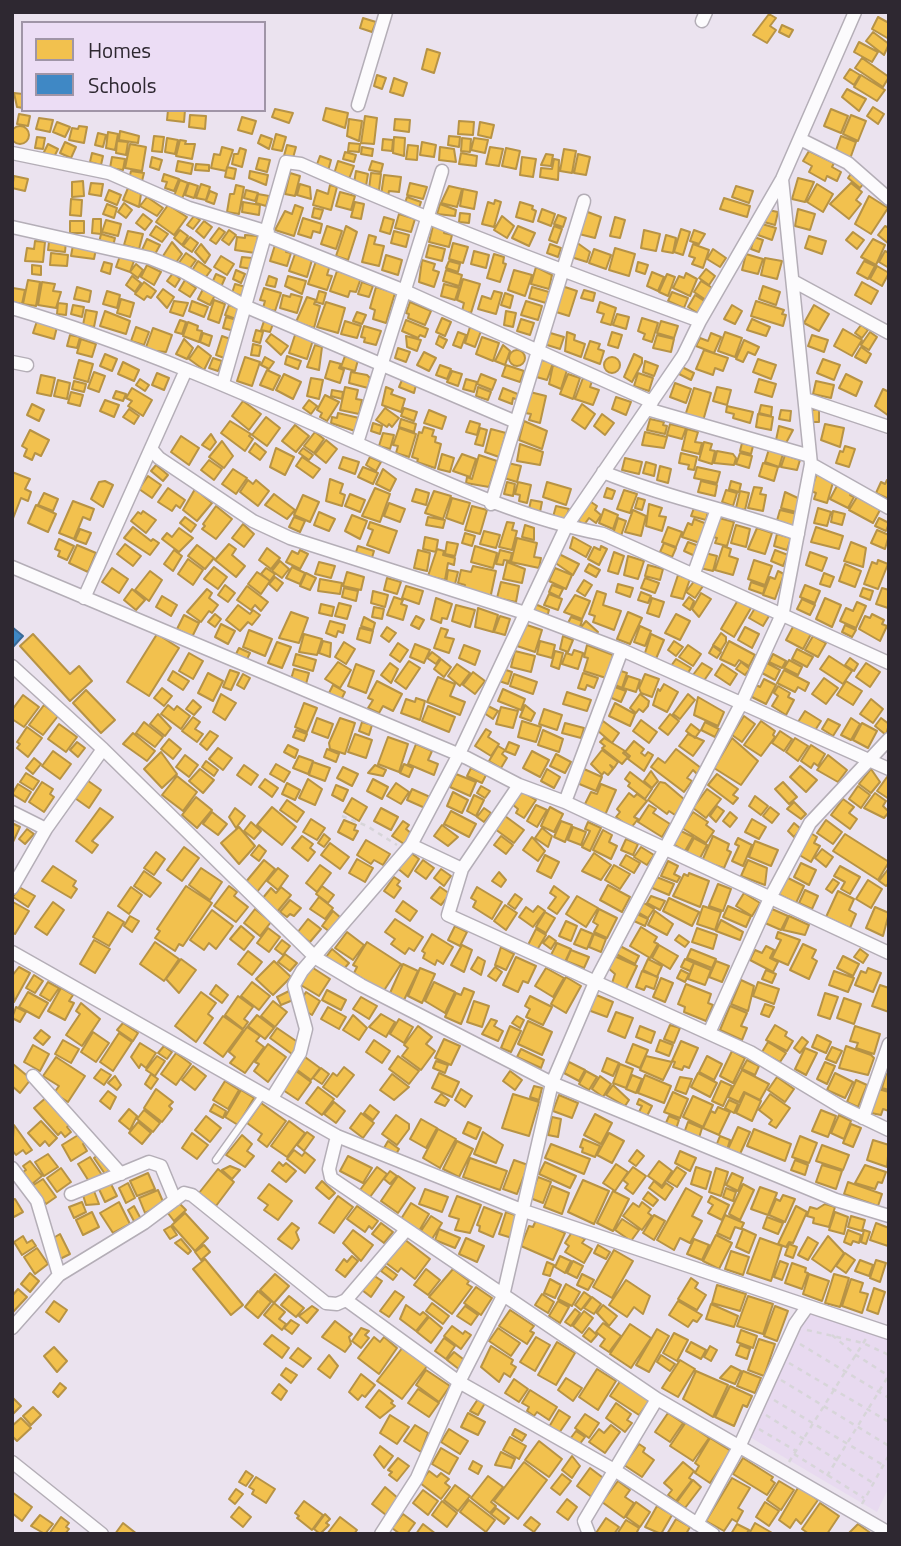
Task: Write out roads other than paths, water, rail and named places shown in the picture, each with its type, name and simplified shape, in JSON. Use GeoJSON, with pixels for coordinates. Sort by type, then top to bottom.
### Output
{"type":"FeatureCollection","features":[{"type":"Feature","properties":{"kind":"street"},"geometry":{"type":"LineString","coordinates":[[358,105],[386,12]]}},
{"type":"Feature","properties":{"kind":"street"},"geometry":{"type":"LineString","coordinates":[[268,1096],[300,1053],[306,1029],[294,985],[302,971],[316,958],[407,847],[457,756],[566,527],[683,356],[700,321],[782,179],[855,12]]}},
{"type":"Feature","properties":{"kind":"street"},"geometry":{"type":"LineString","coordinates":[[800,139],[848,163],[889,199]]}},
{"type":"Feature","properties":{"kind":"street"},"geometry":{"type":"LineString","coordinates":[[12,153],[110,173],[189,208],[268,234],[405,291],[649,406],[811,460],[889,508]]}},
{"type":"Feature","properties":{"kind":"street"},"geometry":{"type":"LineString","coordinates":[[223,383],[268,234],[286,162],[301,164],[426,219],[700,321]]}},
{"type":"Feature","properties":{"kind":"street"},"geometry":{"type":"LineString","coordinates":[[356,443],[442,171]]}},
{"type":"Feature","properties":{"kind":"street"},"geometry":{"type":"LineString","coordinates":[[381,1534],[417,1478],[459,1382],[503,1296],[552,1083],[596,980],[742,702],[783,612],[811,460],[782,179]]}},
{"type":"Feature","properties":{"kind":"street"},"geometry":{"type":"LineString","coordinates":[[491,503],[584,201]]}},
{"type":"Feature","properties":{"kind":"street"},"geometry":{"type":"LineString","coordinates":[[12,227],[150,258],[182,271],[247,307],[516,422]]}},
{"type":"Feature","properties":{"kind":"street"},"geometry":{"type":"LineString","coordinates":[[793,281],[889,332]]}},
{"type":"Feature","properties":{"kind":"street"},"geometry":{"type":"LineString","coordinates":[[12,308],[78,328],[223,383],[491,503],[566,527],[603,534],[783,612],[889,663]]}},
{"type":"Feature","properties":{"kind":"street"},"geometry":{"type":"LineString","coordinates":[[12,362],[27,365]]}},
{"type":"Feature","properties":{"kind":"street"},"geometry":{"type":"LineString","coordinates":[[84,597],[186,370]]}},
{"type":"Feature","properties":{"kind":"street"},"geometry":{"type":"LineString","coordinates":[[805,399],[889,427]]}},
{"type":"Feature","properties":{"kind":"street"},"geometry":{"type":"LineString","coordinates":[[152,450],[159,458],[253,521],[290,538],[525,612],[622,650],[889,769]]}},
{"type":"Feature","properties":{"kind":"street"},"geometry":{"type":"LineString","coordinates":[[603,472],[649,490],[798,534]]}},
{"type":"Feature","properties":{"kind":"street"},"geometry":{"type":"LineString","coordinates":[[694,573],[718,509]]}},
{"type":"Feature","properties":{"kind":"street"},"geometry":{"type":"LineString","coordinates":[[12,567],[467,758],[519,785],[565,802],[662,850],[889,953]]}},
{"type":"Feature","properties":{"kind":"street"},"geometry":{"type":"LineString","coordinates":[[565,802],[622,650]]}},
{"type":"Feature","properties":{"kind":"street"},"geometry":{"type":"LineString","coordinates":[[12,666],[103,749],[316,958],[362,985],[552,1083],[825,1195],[889,1216]]}},
{"type":"Feature","properties":{"kind":"street"},"geometry":{"type":"LineString","coordinates":[[709,1033],[770,898],[810,823],[889,738]]}},
{"type":"Feature","properties":{"kind":"street"},"geometry":{"type":"LineString","coordinates":[[12,888],[46,829],[103,749]]}},
{"type":"Feature","properties":{"kind":"street"},"geometry":{"type":"LineString","coordinates":[[519,785],[462,869],[448,915],[750,1052],[863,1118],[889,1130]]}},
{"type":"Feature","properties":{"kind":"street"},"geometry":{"type":"LineString","coordinates":[[12,812],[46,829]]}},
{"type":"Feature","properties":{"kind":"street"},"geometry":{"type":"LineString","coordinates":[[407,847],[462,869]]}},
{"type":"Feature","properties":{"kind":"street"},"geometry":{"type":"LineString","coordinates":[[12,952],[337,1136],[524,1211],[889,1333]]}},
{"type":"Feature","properties":{"kind":"street"},"geometry":{"type":"LineString","coordinates":[[863,1118],[889,1044]]}},
{"type":"Feature","properties":{"kind":"street"},"geometry":{"type":"LineString","coordinates":[[33,1076],[121,1174]]}},
{"type":"Feature","properties":{"kind":"street"},"geometry":{"type":"LineString","coordinates":[[337,1136],[329,1170],[331,1178],[657,1399],[743,1446],[889,1533]]}},
{"type":"Feature","properties":{"kind":"street"},"geometry":{"type":"LineString","coordinates":[[71,1194],[149,1162],[161,1166],[175,1200]]}},
{"type":"Feature","properties":{"kind":"street"},"geometry":{"type":"LineString","coordinates":[[12,1168],[37,1201],[59,1275]]}},
{"type":"Feature","properties":{"kind":"street"},"geometry":{"type":"LineString","coordinates":[[12,1328],[59,1275],[184,1193],[192,1195],[326,1303],[346,1300],[407,1230]]}},
{"type":"Feature","properties":{"kind":"street"},"geometry":{"type":"LineString","coordinates":[[346,1300],[459,1382],[616,1471],[713,1534]]}},
{"type":"Feature","properties":{"kind":"street"},"geometry":{"type":"LineString","coordinates":[[697,1524],[743,1446],[776,1378],[795,1324],[807,1307]]}},
{"type":"Feature","properties":{"kind":"street"},"geometry":{"type":"LineString","coordinates":[[589,1534],[584,1521],[657,1399]]}},
{"type":"Feature","properties":{"kind":"street"},"geometry":{"type":"LineString","coordinates":[[12,1462],[102,1534]]}},
{"type":"Feature","properties":{"kind":"lane"},"geometry":{"type":"LineString","coordinates":[[216,1160],[268,1096]]}}]}
